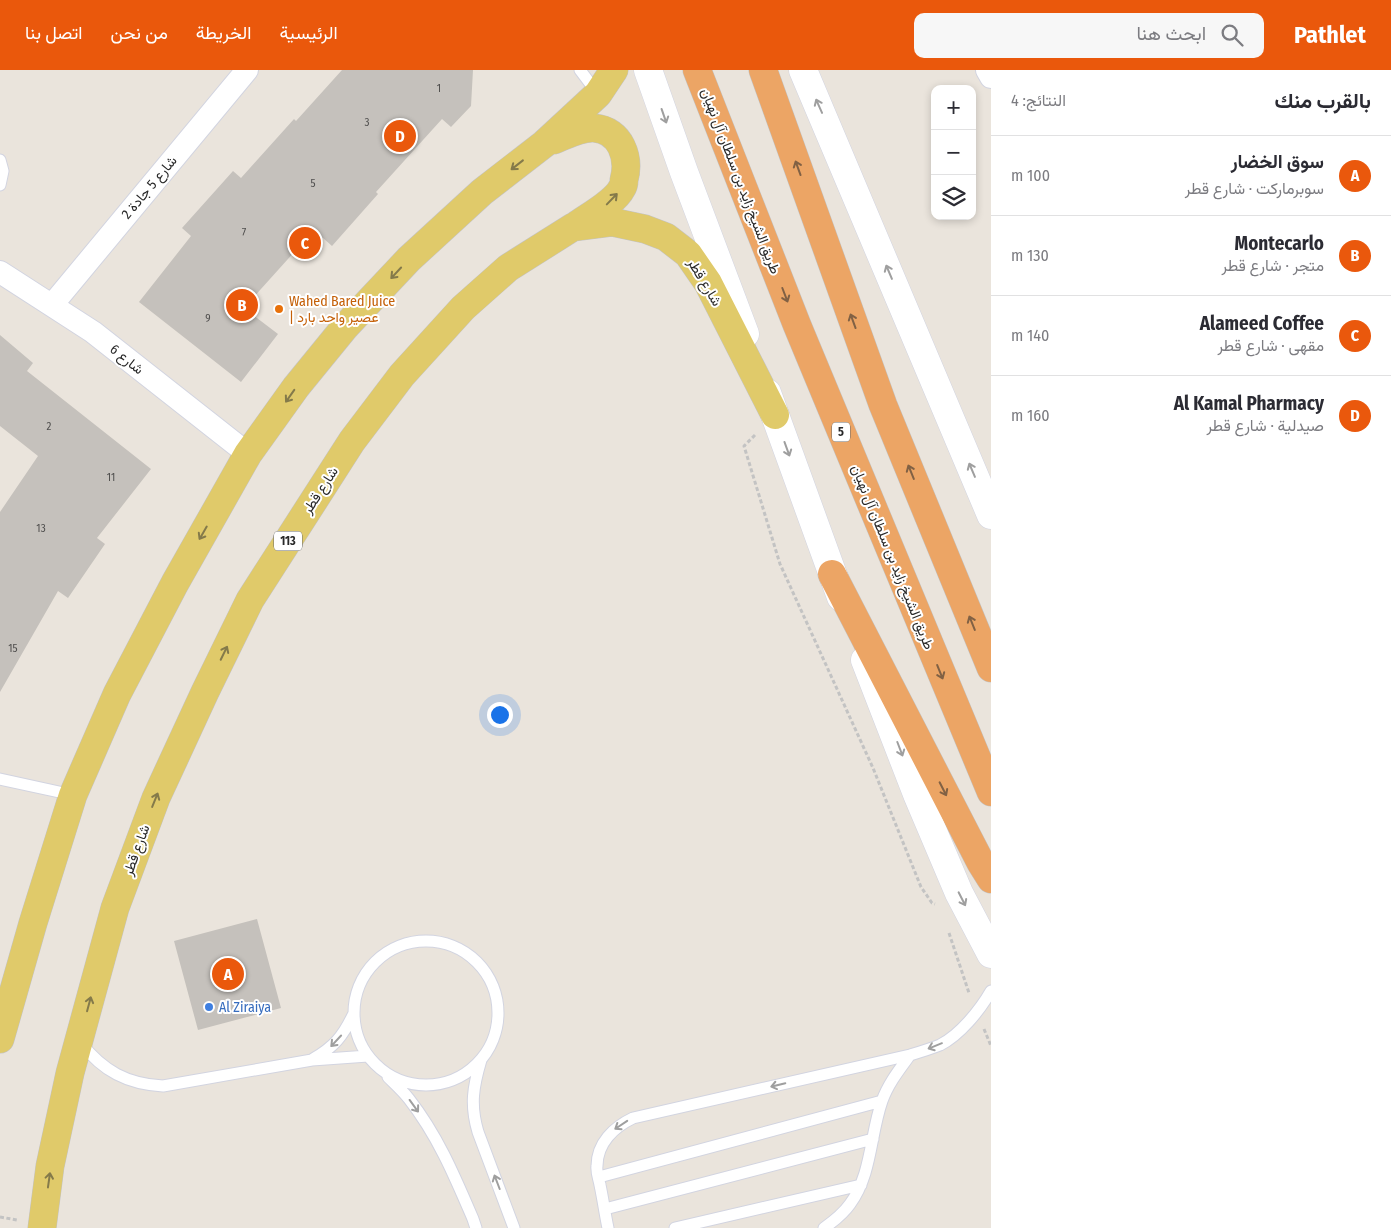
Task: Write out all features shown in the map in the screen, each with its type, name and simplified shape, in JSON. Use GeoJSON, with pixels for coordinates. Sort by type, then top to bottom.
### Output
{"type":"FeatureCollection","features":[{"type":"Feature","properties":{"kind":"highway","name":"طريق الشيخ زايد بن سلطان آل نهيان"},"geometry":{"type":"LineString","coordinates":[[698,70],[797,325],[991,792]]}},
{"type":"Feature","properties":{"kind":"highway"},"geometry":{"type":"LineString","coordinates":[[763,70],[883,405],[991,668]]}},
{"type":"Feature","properties":{"kind":"highway"},"geometry":{"type":"LineString","coordinates":[[832,574],[991,879]]}},
{"type":"Feature","properties":{"kind":"main road"},"geometry":{"type":"LineString","coordinates":[[0,1040],[33,923],[73,795],[117,694],[175,583],[248,454],[296,388],[345,327],[409,259],[482,192],[544,144],[598,94],[614,70]]}},
{"type":"Feature","properties":{"kind":"main road"},"geometry":{"type":"LineString","coordinates":[[648,70],[832,574],[921,803],[959,893],[991,954]]}},
{"type":"Feature","properties":{"kind":"main road"},"geometry":{"type":"LineString","coordinates":[[803,70],[991,515]]}},
{"type":"Feature","properties":{"kind":"main road"},"geometry":{"type":"LineString","coordinates":[[544,144],[583,128],[596,128],[608,132],[618,141],[625,154],[627,170],[622,188],[609,203],[573,227]]}},
{"type":"Feature","properties":{"kind":"main road","name":"شارع قطر"},"geometry":{"type":"LineString","coordinates":[[42,1228],[50,1166],[70,1073],[115,908],[156,798],[250,600],[352,441],[402,375],[463,308],[508,268],[573,227],[612,222],[645,229],[666,237],[688,254],[708,283],[775,415]]}},
{"type":"Feature","properties":{"kind":"street","name":"شارع 5 جادة 2"},"geometry":{"type":"LineString","coordinates":[[52,305],[247,70]]}},
{"type":"Feature","properties":{"kind":"street"},"geometry":{"type":"LineString","coordinates":[[987,70],[991,77]]}},
{"type":"Feature","properties":{"kind":"street","name":"شارع 6"},"geometry":{"type":"LineString","coordinates":[[0,272],[93,332],[248,454]]}},
{"type":"Feature","properties":{"kind":"lane"},"geometry":{"type":"LineString","coordinates":[[580,70],[598,94]]}},
{"type":"Feature","properties":{"kind":"lane"},"geometry":{"type":"LineString","coordinates":[[0,160],[3,171],[0,185]]}},
{"type":"Feature","properties":{"kind":"lane"},"geometry":{"type":"LineString","coordinates":[[0,779],[73,795]]}},
{"type":"Feature","properties":{"kind":"lane"},"geometry":{"type":"LineString","coordinates":[[476,1228],[450,1165],[426,1122],[408,1098],[368,1056],[357,1037],[353,1015],[357,987],[372,963],[394,946],[422,940],[450,944],[474,958],[491,981],[498,1008],[495,1036],[481,1060],[472,1102],[478,1132],[514,1228]]}},
{"type":"Feature","properties":{"kind":"lane"},"geometry":{"type":"LineString","coordinates":[[608,1228],[596,1166],[603,1142],[621,1123],[633,1118],[910,1055],[941,1044],[962,1029],[991,991]]}},
{"type":"Feature","properties":{"kind":"lane"},"geometry":{"type":"LineString","coordinates":[[312,1060],[337,1042],[353,1015]]}},
{"type":"Feature","properties":{"kind":"lane"},"geometry":{"type":"LineString","coordinates":[[79,1040],[104,1067],[121,1077],[149,1085],[163,1086],[312,1060],[368,1056]]}},
{"type":"Feature","properties":{"kind":"lane"},"geometry":{"type":"LineString","coordinates":[[824,1228],[838,1218],[850,1203],[860,1185],[866,1171],[882,1101],[897,1071],[910,1055]]}},
{"type":"Feature","properties":{"kind":"lane"},"geometry":{"type":"LineString","coordinates":[[381,1070],[406,1082],[433,1085],[459,1078],[481,1060]]}},
{"type":"Feature","properties":{"kind":"lane"},"geometry":{"type":"LineString","coordinates":[[599,1177],[882,1101]]}},
{"type":"Feature","properties":{"kind":"lane"},"geometry":{"type":"LineString","coordinates":[[605,1209],[873,1139]]}},
{"type":"Feature","properties":{"kind":"lane"},"geometry":{"type":"LineString","coordinates":[[675,1228],[860,1185]]}},
{"type":"Feature","properties":{"kind":"path"},"geometry":{"type":"LineString","coordinates":[[775,415],[744,446],[780,564],[873,768],[921,887],[932,902],[940,906]]}},
{"type":"Feature","properties":{"kind":"path"},"geometry":{"type":"LineString","coordinates":[[946,925],[968,991],[991,1046]]}},
{"type":"Feature","properties":{"kind":"building"},"geometry":{"type":"Polygon","coordinates":[[[342,70],[473,70],[471,106],[451,127],[442,119],[376,192],[378,194],[332,246],[314,230],[244,308],[278,334],[241,382],[139,302],[191,236],[182,228],[233,171],[241,178],[294,119],[296,121],[342,70]]]}},
{"type":"Feature","properties":{"kind":"building"},"geometry":{"type":"Polygon","coordinates":[[[0,335],[33,363],[27,371],[151,469],[97,538],[105,544],[68,598],[58,591],[0,692],[0,512],[38,456],[0,426],[0,335]]]}},
{"type":"Feature","properties":{"kind":"building"},"geometry":{"type":"Polygon","coordinates":[[[257,919],[281,1008],[198,1030],[174,941],[257,919]]]}},
{"type":"Feature","properties":{"kind":"place","name":"Al Kamal Pharmacy"},"geometry":{"type":"Point","coordinates":[400,136]}},
{"type":"Feature","properties":{"kind":"place","name":"Alameed Coffee"},"geometry":{"type":"Point","coordinates":[305,243]}},
{"type":"Feature","properties":{"kind":"place","name":"Montecarlo"},"geometry":{"type":"Point","coordinates":[242,305]}},
{"type":"Feature","properties":{"kind":"place","name":"Wahed Bared Juice | عصير واحد بارد"},"geometry":{"type":"Point","coordinates":[279,309]}},
{"type":"Feature","properties":{"kind":"place","name":"سوق الخضار"},"geometry":{"type":"Point","coordinates":[228,974]}},
{"type":"Feature","properties":{"kind":"place","name":"Al Ziraiya"},"geometry":{"type":"Point","coordinates":[209,1007]}}]}
